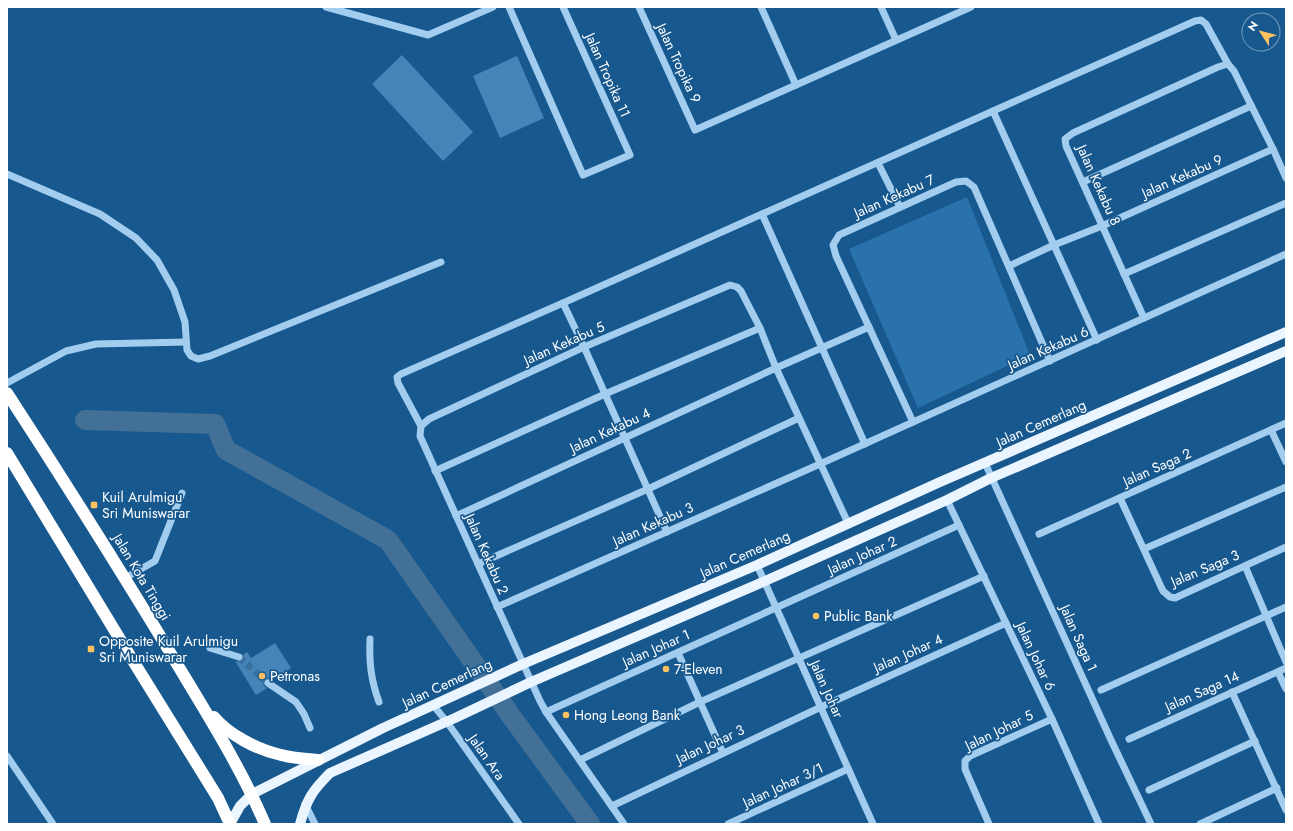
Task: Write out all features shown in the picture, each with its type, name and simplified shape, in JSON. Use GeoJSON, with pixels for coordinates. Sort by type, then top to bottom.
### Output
{"type":"FeatureCollection","features":[{"type":"Feature","properties":{"kind":"highway","name":"Jalan Kota Tinggi"},"geometry":{"type":"LineString","coordinates":[[7,393],[125,578],[203,706],[252,794],[265,824]]}},
{"type":"Feature","properties":{"kind":"highway"},"geometry":{"type":"LineString","coordinates":[[7,453],[218,798],[230,824]]}},
{"type":"Feature","properties":{"kind":"highway"},"geometry":{"type":"LineString","coordinates":[[203,706],[222,726],[250,744],[280,755],[318,760]]}},
{"type":"Feature","properties":{"kind":"main road","name":"Jalan Cemerlang"},"geometry":{"type":"LineString","coordinates":[[230,824],[240,806],[252,794],[383,728],[523,664],[757,565],[848,523],[1286,332]]}},
{"type":"Feature","properties":{"kind":"main road"},"geometry":{"type":"LineString","coordinates":[[300,824],[305,804],[317,786],[330,773],[451,720],[527,684],[947,500],[991,478],[1286,350]]}},
{"type":"Feature","properties":{"kind":"street"},"geometry":{"type":"LineString","coordinates":[[326,7],[428,35],[493,7]]}},
{"type":"Feature","properties":{"kind":"street","name":"Jalan Tropika 11"},"geometry":{"type":"LineString","coordinates":[[509,7],[583,175],[630,154],[564,7]]}},
{"type":"Feature","properties":{"kind":"street","name":"Jalan Tropika 9"},"geometry":{"type":"LineString","coordinates":[[639,7],[695,130],[796,85]]}},
{"type":"Feature","properties":{"kind":"street"},"geometry":{"type":"LineString","coordinates":[[760,7],[796,85],[972,7]]}},
{"type":"Feature","properties":{"kind":"street"},"geometry":{"type":"LineString","coordinates":[[881,7],[896,40]]}},
{"type":"Feature","properties":{"kind":"street"},"geometry":{"type":"LineString","coordinates":[[421,426],[398,383],[397,377],[401,374],[1195,21],[1201,20],[1206,24],[1228,64],[1234,71],[1286,178]]}},
{"type":"Feature","properties":{"kind":"street","name":"Jalan Kekabu 8"},"geometry":{"type":"LineString","coordinates":[[1144,318],[1066,146],[1065,139],[1072,133],[1218,67],[1228,64]]}},
{"type":"Feature","properties":{"kind":"street"},"geometry":{"type":"LineString","coordinates":[[1083,182],[1252,106]]}},
{"type":"Feature","properties":{"kind":"street"},"geometry":{"type":"LineString","coordinates":[[993,111],[1097,340]]}},
{"type":"Feature","properties":{"kind":"street","name":"Jalan Kekabu 9"},"geometry":{"type":"LineString","coordinates":[[1009,266],[1273,149]]}},
{"type":"Feature","properties":{"kind":"street"},"geometry":{"type":"LineString","coordinates":[[878,163],[900,207]]}},
{"type":"Feature","properties":{"kind":"street"},"geometry":{"type":"LineString","coordinates":[[7,174],[100,214],[136,238],[157,260],[174,290],[185,322],[187,350],[191,356],[198,359],[210,356],[441,262]]}},
{"type":"Feature","properties":{"kind":"street","name":"Jalan Kekabu 7"},"geometry":{"type":"LineString","coordinates":[[914,422],[836,256],[833,246],[839,235],[900,207],[956,182],[966,181],[974,187],[1050,361]]}},
{"type":"Feature","properties":{"kind":"street"},"geometry":{"type":"LineString","coordinates":[[1124,274],[1286,203]]}},
{"type":"Feature","properties":{"kind":"street"},"geometry":{"type":"LineString","coordinates":[[762,214],[866,444]]}},
{"type":"Feature","properties":{"kind":"street","name":"Jalan Kekabu 6"},"geometry":{"type":"LineString","coordinates":[[820,464],[1286,254]]}},
{"type":"Feature","properties":{"kind":"street","name":"Jalan Kekabu 5"},"geometry":{"type":"LineString","coordinates":[[421,426],[429,419],[584,347],[730,285],[737,287],[741,291],[760,328]]}},
{"type":"Feature","properties":{"kind":"street"},"geometry":{"type":"LineString","coordinates":[[563,303],[667,532]]}},
{"type":"Feature","properties":{"kind":"street","name":"Jalan Kekabu 4"},"geometry":{"type":"LineString","coordinates":[[456,516],[776,368],[869,327]]}},
{"type":"Feature","properties":{"kind":"street"},"geometry":{"type":"LineString","coordinates":[[436,471],[605,394],[760,328],[776,368],[848,523]]}},
{"type":"Feature","properties":{"kind":"street"},"geometry":{"type":"LineString","coordinates":[[7,383],[66,351],[96,344],[186,342]]}},
{"type":"Feature","properties":{"kind":"street"},"geometry":{"type":"LineString","coordinates":[[478,564],[648,489],[799,418]]}},
{"type":"Feature","properties":{"kind":"street","name":"Jalan Saga 2"},"geometry":{"type":"LineString","coordinates":[[1039,534],[1286,423]]}},
{"type":"Feature","properties":{"kind":"street","name":"Jalan Kekabu 2"},"geometry":{"type":"LineString","coordinates":[[421,426],[420,436],[523,664],[527,684]]}},
{"type":"Feature","properties":{"kind":"street"},"geometry":{"type":"LineString","coordinates":[[1271,430],[1286,462]]}},
{"type":"Feature","properties":{"kind":"street","name":"Jalan Saga 1"},"geometry":{"type":"LineString","coordinates":[[985,463],[1111,740],[1151,824]]}},
{"type":"Feature","properties":{"kind":"street","name":"Jalan Kekabu 3"},"geometry":{"type":"LineString","coordinates":[[497,607],[820,464]]}},
{"type":"Feature","properties":{"kind":"street"},"geometry":{"type":"LineString","coordinates":[[1144,549],[1286,487]]}},
{"type":"Feature","properties":{"kind":"street"},"geometry":{"type":"LineString","coordinates":[[125,578],[155,561],[182,493]]}},
{"type":"Feature","properties":{"kind":"street","name":"Jalan Saga 3"},"geometry":{"type":"LineString","coordinates":[[1120,498],[1163,591],[1170,597],[1175,598],[1286,547]]}},
{"type":"Feature","properties":{"kind":"street","name":"Jalan Johar 6"},"geometry":{"type":"LineString","coordinates":[[947,500],[1052,719],[1099,824]]}},
{"type":"Feature","properties":{"kind":"street","name":"Jalan Johar 2"},"geometry":{"type":"LineString","coordinates":[[776,608],[959,525]]}},
{"type":"Feature","properties":{"kind":"street","name":"Jalan Johar"},"geometry":{"type":"LineString","coordinates":[[757,565],[873,824]]}},
{"type":"Feature","properties":{"kind":"street"},"geometry":{"type":"LineString","coordinates":[[1245,566],[1286,662]]}},
{"type":"Feature","properties":{"kind":"street"},"geometry":{"type":"LineString","coordinates":[[580,760],[700,702],[984,576]]}},
{"type":"Feature","properties":{"kind":"street"},"geometry":{"type":"LineString","coordinates":[[1101,690],[1286,607]]}},
{"type":"Feature","properties":{"kind":"street","name":"Jalan Johar 1"},"geometry":{"type":"LineString","coordinates":[[546,712],[776,608]]}},
{"type":"Feature","properties":{"kind":"street","name":"Jalan Johar 4"},"geometry":{"type":"LineString","coordinates":[[821,707],[1006,623]]}},
{"type":"Feature","properties":{"kind":"street"},"geometry":{"type":"LineString","coordinates":[[370,639],[369,661],[374,687],[379,702]]}},
{"type":"Feature","properties":{"kind":"street"},"geometry":{"type":"LineString","coordinates":[[210,648],[239,657]]}},
{"type":"Feature","properties":{"kind":"street"},"geometry":{"type":"LineString","coordinates":[[678,653],[723,753]]}},
{"type":"Feature","properties":{"kind":"street","name":"Jalan Saga 14"},"geometry":{"type":"LineString","coordinates":[[1129,739],[1286,668]]}},
{"type":"Feature","properties":{"kind":"street"},"geometry":{"type":"LineString","coordinates":[[1278,672],[1286,689]]}},
{"type":"Feature","properties":{"kind":"street"},"geometry":{"type":"LineString","coordinates":[[268,683],[296,702],[304,714],[310,728]]}},
{"type":"Feature","properties":{"kind":"street"},"geometry":{"type":"LineString","coordinates":[[527,684],[624,824]]}},
{"type":"Feature","properties":{"kind":"street"},"geometry":{"type":"LineString","coordinates":[[1232,692],[1286,810]]}},
{"type":"Feature","properties":{"kind":"street","name":"Jalan Ara"},"geometry":{"type":"LineString","coordinates":[[434,705],[451,720],[519,824]]}},
{"type":"Feature","properties":{"kind":"street","name":"Jalan Johar 3"},"geometry":{"type":"LineString","coordinates":[[612,806],[821,707]]}},
{"type":"Feature","properties":{"kind":"street","name":"Jalan Johar 5"},"geometry":{"type":"LineString","coordinates":[[988,824],[965,769],[965,761],[970,756],[1052,719]]}},
{"type":"Feature","properties":{"kind":"street"},"geometry":{"type":"LineString","coordinates":[[1149,790],[1255,741]]}},
{"type":"Feature","properties":{"kind":"street"},"geometry":{"type":"LineString","coordinates":[[7,756],[53,824]]}},
{"type":"Feature","properties":{"kind":"street","name":"Jalan Johar 3/1"},"geometry":{"type":"LineString","coordinates":[[728,824],[848,769]]}},
{"type":"Feature","properties":{"kind":"street"},"geometry":{"type":"LineString","coordinates":[[1200,824],[1277,788]]}},
{"type":"Feature","properties":{"kind":"street"},"geometry":{"type":"LineString","coordinates":[[305,804],[315,824]]}},
{"type":"Feature","properties":{"kind":"shaded area"},"geometry":{"type":"Polygon","coordinates":[[[967,197],[1030,355],[918,408],[849,249],[967,197]]]}},
{"type":"Feature","properties":{"kind":"building"},"geometry":{"type":"Polygon","coordinates":[[[402,55],[473,132],[443,161],[372,84],[402,55]]]}},
{"type":"Feature","properties":{"kind":"building"},"geometry":{"type":"Polygon","coordinates":[[[517,56],[544,118],[500,138],[473,76],[517,56]]]}},
{"type":"Feature","properties":{"kind":"building","name":"Petronas"},"geometry":{"type":"Polygon","coordinates":[[[275,643],[291,668],[273,680],[269,678],[265,679],[263,683],[267,688],[256,695],[235,661],[242,661],[244,658],[243,655],[247,652],[251,658],[275,643]]]}},
{"type":"Feature","properties":{"kind":"waterway"},"geometry":{"type":"LineString","coordinates":[[85,420],[215,424],[226,450],[388,540],[511,716],[590,824]]}},
{"type":"Feature","properties":{"kind":"tunnel"},"geometry":{"type":"LineString","coordinates":[[239,657],[268,683]]}},
{"type":"Feature","properties":{"kind":"place","name":"Kuil Arulmigu Sri Muniswarar"},"geometry":{"type":"Point","coordinates":[94,505]}},
{"type":"Feature","properties":{"kind":"place","name":"Public Bank"},"geometry":{"type":"Point","coordinates":[816,616]}},
{"type":"Feature","properties":{"kind":"place","name":"Opposite Kuil Arulmigu Sri Muniswarar"},"geometry":{"type":"Point","coordinates":[91,649]}},
{"type":"Feature","properties":{"kind":"place","name":"7-Eleven"},"geometry":{"type":"Point","coordinates":[666,669]}},
{"type":"Feature","properties":{"kind":"place","name":"Petronas"},"geometry":{"type":"Point","coordinates":[262,676]}},
{"type":"Feature","properties":{"kind":"place","name":"Hong Leong Bank"},"geometry":{"type":"Point","coordinates":[566,715]}}]}
